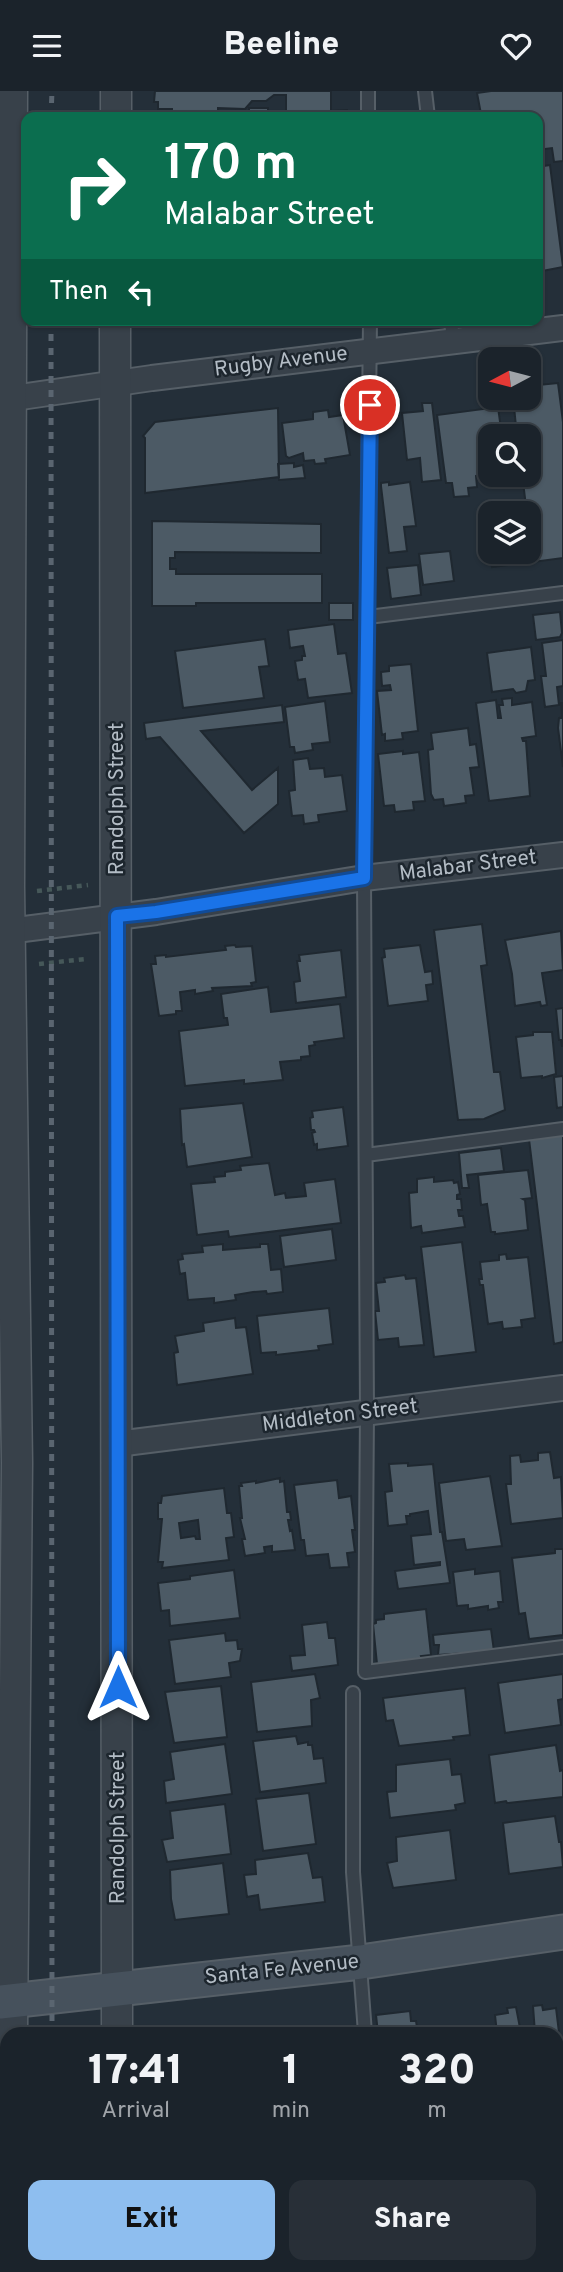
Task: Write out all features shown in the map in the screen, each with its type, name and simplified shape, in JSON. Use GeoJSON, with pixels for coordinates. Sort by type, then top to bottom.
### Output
{"type":"FeatureCollection","features":[{"type":"Feature","properties":{"kind":"main road","name":"Santa Fe Avenue"},"geometry":{"type":"LineString","coordinates":[[6,2001],[361,1962],[563,1932]]}},
{"type":"Feature","properties":{"kind":"street"},"geometry":{"type":"LineString","coordinates":[[11,2027],[6,2001],[8,1464],[5,251],[12,91]]}},
{"type":"Feature","properties":{"kind":"street"},"geometry":{"type":"LineString","coordinates":[[116,91],[116,112]]}},
{"type":"Feature","properties":{"kind":"street","name":"Randolph Street"},"geometry":{"type":"LineString","coordinates":[[115,326],[117,2027]]}},
{"type":"Feature","properties":{"kind":"street","name":"Rugby Avenue"},"geometry":{"type":"LineString","coordinates":[[6,399],[370,351],[452,331],[563,328]]}},
{"type":"Feature","properties":{"kind":"street","name":"Malabar Street"},"geometry":{"type":"LineString","coordinates":[[5,931],[156,912],[364,878],[563,855]]}},
{"type":"Feature","properties":{"kind":"street","name":"Middleton Street"},"geometry":{"type":"LineString","coordinates":[[117,1444],[563,1388]]}},
{"type":"Feature","properties":{"kind":"lane"},"geometry":{"type":"LineString","coordinates":[[368,91],[368,112]]}},
{"type":"Feature","properties":{"kind":"lane"},"geometry":{"type":"LineString","coordinates":[[425,91],[427,112]]}},
{"type":"Feature","properties":{"kind":"lane"},"geometry":{"type":"LineString","coordinates":[[370,326],[364,878],[367,1412],[365,1672],[563,1647]]}},
{"type":"Feature","properties":{"kind":"lane"},"geometry":{"type":"LineString","coordinates":[[368,617],[563,593]]}},
{"type":"Feature","properties":{"kind":"lane"},"geometry":{"type":"LineString","coordinates":[[366,1155],[563,1129]]}},
{"type":"Feature","properties":{"kind":"lane"},"geometry":{"type":"LineString","coordinates":[[353,1693],[353,1873],[365,2027]]}},
{"type":"Feature","properties":{"kind":"path"},"geometry":{"type":"LineString","coordinates":[[36,891],[89,885]]}},
{"type":"Feature","properties":{"kind":"path"},"geometry":{"type":"LineString","coordinates":[[27,965],[90,958]]}},
{"type":"Feature","properties":{"kind":"building"},"geometry":{"type":"Polygon","coordinates":[[[155,91],[331,91],[331,111],[347,112],[286,112],[286,95],[274,95],[266,101],[252,101],[245,109],[218,108],[218,112],[172,112],[172,109],[158,109],[158,102],[154,102],[155,91]]]}},
{"type":"Feature","properties":{"kind":"building"},"geometry":{"type":"Polygon","coordinates":[[[563,91],[563,161],[554,162],[552,148],[543,149],[543,112],[481,112],[477,93],[563,91]]]}},
{"type":"Feature","properties":{"kind":"building"},"geometry":{"type":"Polygon","coordinates":[[[249,108],[268,108],[268,112],[249,112],[249,108]]]}},
{"type":"Feature","properties":{"kind":"building"},"geometry":{"type":"Polygon","coordinates":[[[550,165],[563,267],[543,271],[543,166],[550,165]]]}},
{"type":"Feature","properties":{"kind":"building"},"geometry":{"type":"Polygon","coordinates":[[[558,383],[563,422],[563,558],[541,561],[541,501],[525,501],[524,487],[541,487],[541,424],[516,424],[514,410],[541,410],[541,385],[558,383]]]}},
{"type":"Feature","properties":{"kind":"building"},"geometry":{"type":"Polygon","coordinates":[[[422,403],[432,403],[441,480],[422,482],[420,458],[407,460],[402,413],[423,411],[422,403]]]}},
{"type":"Feature","properties":{"kind":"building"},"geometry":{"type":"Polygon","coordinates":[[[278,408],[279,477],[145,493],[143,436],[155,422],[278,408]]]}},
{"type":"Feature","properties":{"kind":"building"},"geometry":{"type":"Polygon","coordinates":[[[328,410],[329,417],[343,415],[350,455],[325,459],[326,463],[315,464],[314,460],[304,461],[303,453],[289,458],[286,456],[282,423],[313,419],[313,412],[328,410]]]}},
{"type":"Feature","properties":{"kind":"building"},"geometry":{"type":"Polygon","coordinates":[[[498,410],[500,424],[478,424],[477,487],[468,488],[469,496],[454,497],[452,483],[446,483],[437,415],[498,410]]]}},
{"type":"Feature","properties":{"kind":"building"},"geometry":{"type":"Polygon","coordinates":[[[294,463],[294,467],[303,465],[305,478],[279,480],[278,464],[294,463]]]}},
{"type":"Feature","properties":{"kind":"building"},"geometry":{"type":"Polygon","coordinates":[[[389,482],[389,485],[410,482],[416,526],[404,527],[407,551],[389,553],[381,483],[389,482]]]}},
{"type":"Feature","properties":{"kind":"building"},"geometry":{"type":"Polygon","coordinates":[[[152,521],[321,524],[321,553],[175,552],[175,558],[170,558],[170,569],[176,569],[176,574],[322,574],[322,603],[196,603],[196,606],[152,606],[152,521]]]}},
{"type":"Feature","properties":{"kind":"building"},"geometry":{"type":"Polygon","coordinates":[[[450,551],[454,581],[423,585],[419,554],[450,551]]]}},
{"type":"Feature","properties":{"kind":"building"},"geometry":{"type":"Polygon","coordinates":[[[492,564],[515,564],[492,567],[492,564]]]}},
{"type":"Feature","properties":{"kind":"building"},"geometry":{"type":"Polygon","coordinates":[[[418,565],[421,595],[391,599],[387,568],[418,565]]]}},
{"type":"Feature","properties":{"kind":"building"},"geometry":{"type":"Polygon","coordinates":[[[329,603],[353,603],[353,620],[329,620],[329,603]]]}},
{"type":"Feature","properties":{"kind":"building"},"geometry":{"type":"Polygon","coordinates":[[[560,612],[560,637],[536,640],[533,615],[560,612]]]}},
{"type":"Feature","properties":{"kind":"building"},"geometry":{"type":"Polygon","coordinates":[[[334,624],[338,654],[346,653],[352,693],[308,698],[305,679],[298,680],[295,661],[302,660],[302,656],[305,656],[303,646],[290,648],[288,630],[334,624]]]}},
{"type":"Feature","properties":{"kind":"building"},"geometry":{"type":"Polygon","coordinates":[[[265,639],[269,666],[259,667],[264,698],[183,708],[175,651],[265,639]]]}},
{"type":"Feature","properties":{"kind":"building"},"geometry":{"type":"Polygon","coordinates":[[[563,640],[563,686],[557,687],[559,705],[545,707],[541,676],[546,676],[542,643],[563,640]]]}},
{"type":"Feature","properties":{"kind":"building"},"geometry":{"type":"Polygon","coordinates":[[[531,647],[535,680],[528,681],[526,691],[516,693],[513,689],[492,692],[487,653],[531,647]]]}},
{"type":"Feature","properties":{"kind":"building"},"geometry":{"type":"Polygon","coordinates":[[[411,664],[418,731],[402,733],[403,739],[385,741],[377,691],[391,690],[390,685],[382,686],[381,672],[389,671],[389,666],[411,664]]]}},
{"type":"Feature","properties":{"kind":"building"},"geometry":{"type":"Polygon","coordinates":[[[512,698],[512,705],[532,702],[536,736],[522,738],[526,741],[530,796],[489,801],[476,703],[496,700],[498,718],[501,718],[499,705],[503,705],[502,699],[512,698]]]}},
{"type":"Feature","properties":{"kind":"building"},"geometry":{"type":"Polygon","coordinates":[[[325,701],[330,742],[312,744],[313,750],[295,753],[294,747],[290,747],[285,707],[325,701]]]}},
{"type":"Feature","properties":{"kind":"building"},"geometry":{"type":"Polygon","coordinates":[[[563,703],[563,767],[558,728],[559,718],[562,717],[563,703]]]}},
{"type":"Feature","properties":{"kind":"building"},"geometry":{"type":"Polygon","coordinates":[[[282,705],[284,722],[201,731],[252,790],[278,768],[278,804],[244,833],[160,737],[146,739],[144,723],[282,705]]]}},
{"type":"Feature","properties":{"kind":"building"},"geometry":{"type":"Polygon","coordinates":[[[468,728],[470,745],[476,744],[479,767],[470,768],[474,795],[465,796],[466,803],[444,806],[443,799],[434,800],[431,794],[428,750],[433,749],[431,733],[468,728]]]}},
{"type":"Feature","properties":{"kind":"building"},"geometry":{"type":"Polygon","coordinates":[[[403,751],[403,754],[419,752],[425,801],[413,802],[414,810],[395,812],[394,805],[384,806],[378,754],[403,751]]]}},
{"type":"Feature","properties":{"kind":"building"},"geometry":{"type":"Polygon","coordinates":[[[308,758],[310,769],[324,768],[325,777],[342,775],[347,811],[318,815],[319,822],[304,824],[303,815],[292,816],[289,791],[295,790],[293,760],[308,758]]]}},
{"type":"Feature","properties":{"kind":"building"},"geometry":{"type":"Polygon","coordinates":[[[482,924],[487,965],[481,966],[494,1072],[500,1072],[505,1110],[484,1119],[458,1120],[434,930],[482,924]]]}},
{"type":"Feature","properties":{"kind":"building"},"geometry":{"type":"Polygon","coordinates":[[[561,931],[563,970],[542,973],[547,1005],[541,1006],[540,1002],[515,1006],[505,940],[561,931]]]}},
{"type":"Feature","properties":{"kind":"building"},"geometry":{"type":"Polygon","coordinates":[[[420,945],[425,972],[432,971],[433,984],[426,985],[428,1001],[388,1006],[382,958],[385,957],[384,949],[420,945]]]}},
{"type":"Feature","properties":{"kind":"building"},"geometry":{"type":"Polygon","coordinates":[[[225,946],[252,946],[256,982],[251,983],[252,986],[212,988],[213,991],[195,994],[195,990],[180,992],[182,1011],[159,1016],[151,964],[156,964],[155,956],[226,950],[225,946]]]}},
{"type":"Feature","properties":{"kind":"building"},"geometry":{"type":"Polygon","coordinates":[[[341,950],[346,997],[296,1003],[294,982],[300,981],[297,961],[300,961],[299,955],[341,950]]]}},
{"type":"Feature","properties":{"kind":"building"},"geometry":{"type":"Polygon","coordinates":[[[268,987],[271,1012],[340,1004],[344,1038],[314,1042],[315,1045],[309,1046],[310,1056],[301,1057],[301,1060],[280,1062],[283,1080],[244,1084],[244,1080],[185,1086],[179,1031],[228,1025],[227,1018],[224,1018],[221,994],[268,987]]]}},
{"type":"Feature","properties":{"kind":"building"},"geometry":{"type":"Polygon","coordinates":[[[563,1008],[563,1046],[562,1046],[556,1009],[563,1008]]]}},
{"type":"Feature","properties":{"kind":"building"},"geometry":{"type":"Polygon","coordinates":[[[533,1032],[552,1032],[556,1074],[542,1078],[521,1078],[516,1037],[533,1035],[533,1032]]]}},
{"type":"Feature","properties":{"kind":"building"},"geometry":{"type":"Polygon","coordinates":[[[563,1076],[563,1107],[557,1108],[554,1077],[563,1076]]]}},
{"type":"Feature","properties":{"kind":"building"},"geometry":{"type":"Polygon","coordinates":[[[243,1103],[252,1157],[187,1167],[184,1144],[182,1145],[180,1109],[243,1103]]]}},
{"type":"Feature","properties":{"kind":"building"},"geometry":{"type":"Polygon","coordinates":[[[343,1107],[348,1146],[317,1150],[312,1133],[315,1132],[311,1130],[312,1111],[343,1107]]]}},
{"type":"Feature","properties":{"kind":"building"},"geometry":{"type":"Polygon","coordinates":[[[563,1135],[563,1342],[554,1344],[529,1139],[563,1135]]]}},
{"type":"Feature","properties":{"kind":"building"},"geometry":{"type":"Polygon","coordinates":[[[501,1148],[504,1171],[467,1175],[469,1188],[462,1188],[459,1153],[501,1148]]]}},
{"type":"Feature","properties":{"kind":"building"},"geometry":{"type":"Polygon","coordinates":[[[269,1163],[275,1195],[285,1193],[286,1198],[306,1196],[304,1183],[335,1179],[341,1223],[229,1237],[228,1231],[197,1235],[191,1184],[215,1182],[214,1177],[241,1170],[240,1166],[269,1163]]]}},
{"type":"Feature","properties":{"kind":"building"},"geometry":{"type":"Polygon","coordinates":[[[528,1170],[532,1198],[523,1199],[528,1230],[495,1234],[491,1232],[487,1204],[481,1205],[478,1175],[528,1170]]]}},
{"type":"Feature","properties":{"kind":"building"},"geometry":{"type":"Polygon","coordinates":[[[434,1177],[434,1182],[458,1182],[460,1194],[457,1199],[461,1199],[462,1210],[458,1210],[459,1216],[463,1216],[465,1227],[422,1233],[421,1226],[411,1228],[409,1193],[417,1192],[417,1179],[434,1177]]]}},
{"type":"Feature","properties":{"kind":"building"},"geometry":{"type":"Polygon","coordinates":[[[332,1229],[336,1260],[284,1267],[280,1236],[332,1229]]]}},
{"type":"Feature","properties":{"kind":"building"},"geometry":{"type":"Polygon","coordinates":[[[462,1242],[476,1352],[434,1357],[421,1247],[462,1242]]]}},
{"type":"Feature","properties":{"kind":"building"},"geometry":{"type":"Polygon","coordinates":[[[223,1244],[223,1250],[268,1244],[271,1270],[281,1269],[283,1292],[253,1292],[235,1295],[236,1300],[214,1303],[214,1298],[188,1300],[185,1273],[180,1274],[178,1260],[183,1259],[182,1254],[203,1252],[202,1246],[223,1244]]]}},
{"type":"Feature","properties":{"kind":"building"},"geometry":{"type":"Polygon","coordinates":[[[506,1254],[507,1259],[528,1257],[535,1318],[521,1320],[522,1327],[503,1329],[502,1322],[488,1324],[483,1285],[480,1285],[479,1279],[482,1279],[480,1262],[499,1260],[499,1255],[506,1254]]]}},
{"type":"Feature","properties":{"kind":"building"},"geometry":{"type":"Polygon","coordinates":[[[405,1275],[406,1279],[416,1278],[424,1345],[399,1347],[398,1338],[378,1340],[376,1283],[385,1282],[384,1278],[405,1275]]]}},
{"type":"Feature","properties":{"kind":"building"},"geometry":{"type":"Polygon","coordinates":[[[329,1308],[333,1344],[318,1346],[319,1350],[276,1355],[276,1352],[261,1353],[257,1316],[329,1308]]]}},
{"type":"Feature","properties":{"kind":"building"},"geometry":{"type":"Polygon","coordinates":[[[235,1318],[236,1328],[246,1327],[253,1374],[177,1385],[174,1353],[178,1352],[175,1336],[204,1331],[203,1323],[235,1318]]]}},
{"type":"Feature","properties":{"kind":"building"},"geometry":{"type":"Polygon","coordinates":[[[550,1452],[554,1478],[561,1477],[563,1518],[511,1524],[506,1484],[511,1484],[510,1456],[520,1455],[521,1462],[538,1460],[538,1453],[550,1452]]]}},
{"type":"Feature","properties":{"kind":"building"},"geometry":{"type":"Polygon","coordinates":[[[408,1463],[408,1466],[433,1464],[440,1532],[450,1583],[398,1589],[395,1571],[440,1565],[440,1562],[414,1565],[411,1536],[431,1534],[428,1511],[406,1516],[407,1524],[388,1526],[385,1492],[392,1491],[389,1464],[408,1463]]]}},
{"type":"Feature","properties":{"kind":"building"},"geometry":{"type":"Polygon","coordinates":[[[490,1476],[502,1546],[466,1550],[464,1539],[446,1541],[439,1483],[490,1476]]]}},
{"type":"Feature","properties":{"kind":"building"},"geometry":{"type":"Polygon","coordinates":[[[280,1478],[280,1482],[284,1481],[287,1512],[290,1512],[291,1520],[288,1520],[295,1550],[272,1552],[272,1546],[264,1547],[265,1553],[245,1556],[239,1486],[242,1486],[241,1483],[280,1478]]]}},
{"type":"Feature","properties":{"kind":"building"},"geometry":{"type":"Polygon","coordinates":[[[337,1480],[339,1498],[351,1496],[355,1552],[347,1553],[349,1567],[330,1568],[328,1554],[306,1556],[304,1540],[301,1540],[294,1485],[337,1480]]]}},
{"type":"Feature","properties":{"kind":"building"},"geometry":{"type":"Polygon","coordinates":[[[224,1488],[234,1537],[226,1538],[229,1560],[162,1568],[163,1562],[158,1562],[162,1519],[158,1519],[158,1503],[161,1503],[162,1496],[224,1488]],[[198,1520],[179,1523],[181,1538],[195,1536],[200,1539],[198,1520]]]}},
{"type":"Feature","properties":{"kind":"building"},"geometry":{"type":"Polygon","coordinates":[[[555,1549],[563,1549],[563,1635],[529,1639],[525,1613],[519,1614],[512,1558],[555,1553],[555,1549]]]}},
{"type":"Feature","properties":{"kind":"building"},"geometry":{"type":"Polygon","coordinates":[[[475,1569],[475,1574],[500,1571],[503,1602],[498,1602],[499,1608],[488,1610],[488,1606],[468,1609],[468,1605],[457,1606],[453,1572],[475,1569]]]}},
{"type":"Feature","properties":{"kind":"building"},"geometry":{"type":"Polygon","coordinates":[[[234,1570],[240,1618],[170,1626],[169,1610],[161,1611],[158,1583],[234,1570]]]}},
{"type":"Feature","properties":{"kind":"building"},"geometry":{"type":"Polygon","coordinates":[[[426,1609],[431,1655],[421,1656],[422,1659],[377,1664],[373,1624],[376,1620],[384,1619],[384,1614],[426,1609]]]}},
{"type":"Feature","properties":{"kind":"building"},"geometry":{"type":"Polygon","coordinates":[[[327,1622],[329,1638],[335,1638],[338,1665],[292,1671],[290,1656],[305,1655],[302,1625],[327,1622]]]}},
{"type":"Feature","properties":{"kind":"building"},"geometry":{"type":"Polygon","coordinates":[[[491,1629],[494,1651],[438,1655],[439,1645],[434,1645],[433,1635],[491,1629]]]}},
{"type":"Feature","properties":{"kind":"building"},"geometry":{"type":"Polygon","coordinates":[[[225,1633],[226,1641],[237,1640],[238,1649],[242,1649],[240,1661],[229,1663],[231,1677],[175,1684],[169,1640],[225,1633]]]}},
{"type":"Feature","properties":{"kind":"building"},"geometry":{"type":"Polygon","coordinates":[[[315,1674],[320,1698],[311,1700],[312,1726],[257,1732],[251,1682],[315,1674]]]}},
{"type":"Feature","properties":{"kind":"building"},"geometry":{"type":"Polygon","coordinates":[[[563,1674],[563,1699],[558,1700],[561,1725],[505,1733],[498,1683],[563,1674]]]}},
{"type":"Feature","properties":{"kind":"building"},"geometry":{"type":"Polygon","coordinates":[[[221,1686],[227,1737],[174,1743],[165,1692],[221,1686]]]}},
{"type":"Feature","properties":{"kind":"building"},"geometry":{"type":"Polygon","coordinates":[[[465,1688],[470,1735],[453,1737],[454,1740],[399,1746],[393,1720],[386,1721],[383,1698],[465,1688]]]}},
{"type":"Feature","properties":{"kind":"building"},"geometry":{"type":"Polygon","coordinates":[[[296,1736],[298,1744],[308,1742],[308,1745],[312,1745],[314,1759],[323,1758],[326,1783],[260,1792],[253,1741],[296,1736]]]}},
{"type":"Feature","properties":{"kind":"building"},"geometry":{"type":"Polygon","coordinates":[[[225,1744],[232,1794],[166,1803],[164,1781],[174,1779],[170,1752],[225,1744]]]}},
{"type":"Feature","properties":{"kind":"building"},"geometry":{"type":"Polygon","coordinates":[[[556,1745],[560,1771],[563,1770],[563,1797],[495,1803],[489,1755],[556,1745]]]}},
{"type":"Feature","properties":{"kind":"building"},"geometry":{"type":"Polygon","coordinates":[[[450,1759],[452,1775],[461,1774],[465,1803],[455,1805],[456,1810],[390,1818],[387,1792],[396,1791],[396,1765],[450,1759]]]}},
{"type":"Feature","properties":{"kind":"building"},"geometry":{"type":"Polygon","coordinates":[[[309,1793],[316,1844],[263,1851],[256,1799],[309,1793]]]}},
{"type":"Feature","properties":{"kind":"building"},"geometry":{"type":"Polygon","coordinates":[[[225,1804],[231,1854],[167,1862],[162,1840],[173,1838],[170,1811],[225,1804]]]}},
{"type":"Feature","properties":{"kind":"building"},"geometry":{"type":"Polygon","coordinates":[[[555,1816],[563,1867],[509,1874],[503,1823],[555,1816]]]}},
{"type":"Feature","properties":{"kind":"building"},"geometry":{"type":"Polygon","coordinates":[[[450,1830],[456,1880],[393,1888],[387,1863],[397,1861],[396,1837],[450,1830]]]}},
{"type":"Feature","properties":{"kind":"building"},"geometry":{"type":"Polygon","coordinates":[[[308,1853],[313,1878],[322,1877],[325,1902],[260,1910],[258,1895],[247,1897],[244,1875],[256,1874],[255,1860],[308,1853]]]}},
{"type":"Feature","properties":{"kind":"building"},"geometry":{"type":"Polygon","coordinates":[[[223,1863],[229,1914],[175,1920],[170,1870],[223,1863]]]}},
{"type":"Feature","properties":{"kind":"building"},"geometry":{"type":"Polygon","coordinates":[[[542,2005],[543,2010],[556,2008],[558,2027],[535,2027],[533,2006],[542,2005]]]}},
{"type":"Feature","properties":{"kind":"building"},"geometry":{"type":"Polygon","coordinates":[[[516,2007],[520,2027],[496,2027],[495,2015],[508,2013],[507,2008],[516,2007]]]}},
{"type":"Feature","properties":{"kind":"building"},"geometry":{"type":"Polygon","coordinates":[[[410,2011],[411,2021],[416,2021],[417,2027],[377,2027],[376,2015],[410,2011]]]}},
{"type":"Feature","properties":{"kind":"railway"},"geometry":{"type":"LineString","coordinates":[[51,112],[52,91]]}},
{"type":"Feature","properties":{"kind":"railway"},"geometry":{"type":"LineString","coordinates":[[51,326],[52,2027]]}},
{"type":"Feature","properties":{"kind":"route"},"geometry":{"type":"LineString","coordinates":[[118,1687],[117,916],[364,878],[370,405]]}}]}
